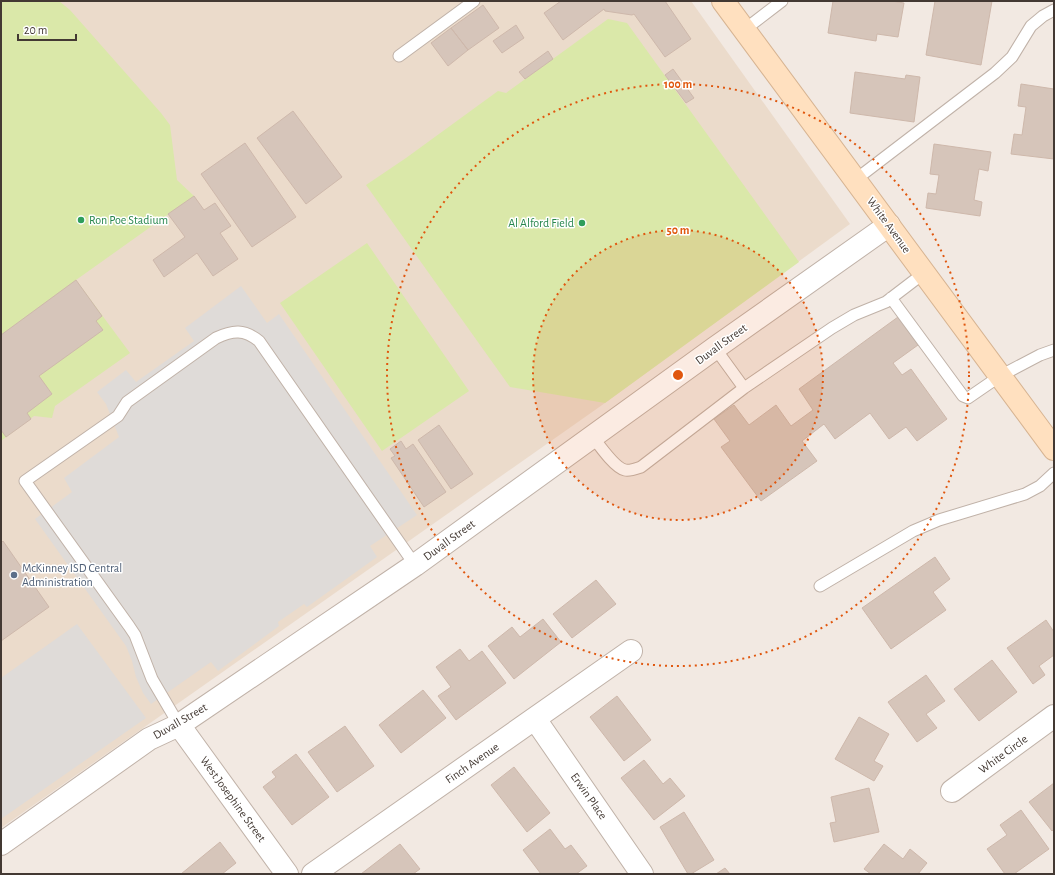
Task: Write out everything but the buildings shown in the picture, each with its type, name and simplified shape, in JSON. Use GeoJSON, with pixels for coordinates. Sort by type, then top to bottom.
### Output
{"type":"FeatureCollection","features":[{"type":"Feature","properties":{"kind":"street","name":"White Avenue"},"geometry":{"type":"LineString","coordinates":[[723,1],[1054,449]]}},
{"type":"Feature","properties":{"kind":"street","name":"Duvall Street"},"geometry":{"type":"LineString","coordinates":[[1,844],[149,739],[179,724],[415,564],[889,225]]}},
{"type":"Feature","properties":{"kind":"street","name":"Finch Avenue"},"geometry":{"type":"LineString","coordinates":[[313,874],[631,651]]}},
{"type":"Feature","properties":{"kind":"street","name":"White Circle"},"geometry":{"type":"LineString","coordinates":[[952,791],[1054,716]]}},
{"type":"Feature","properties":{"kind":"street","name":"Erwin Place"},"geometry":{"type":"LineString","coordinates":[[535,719],[642,874]]}},
{"type":"Feature","properties":{"kind":"street","name":"West Josephine Street"},"geometry":{"type":"LineString","coordinates":[[179,724],[287,874]]}},
{"type":"Feature","properties":{"kind":"lane"},"geometry":{"type":"LineString","coordinates":[[399,56],[474,1]]}},
{"type":"Feature","properties":{"kind":"lane"},"geometry":{"type":"LineString","coordinates":[[744,30],[782,1]]}},
{"type":"Feature","properties":{"kind":"lane"},"geometry":{"type":"LineString","coordinates":[[855,180],[995,73],[1012,57],[1031,26],[1043,16],[1054,10]]}},
{"type":"Feature","properties":{"kind":"lane"},"geometry":{"type":"LineString","coordinates":[[593,437],[616,465],[623,470],[632,470],[641,467],[744,388],[837,324],[854,314],[886,302],[924,273]]}},
{"type":"Feature","properties":{"kind":"lane"},"geometry":{"type":"LineString","coordinates":[[891,298],[963,396],[968,398],[1000,376],[1054,350]]}},
{"type":"Feature","properties":{"kind":"lane"},"geometry":{"type":"LineString","coordinates":[[179,724],[152,679],[135,635],[25,481],[118,416],[127,402],[216,338],[229,333],[244,332],[259,341],[415,564]]}},
{"type":"Feature","properties":{"kind":"lane"},"geometry":{"type":"LineString","coordinates":[[715,348],[744,388]]}},
{"type":"Feature","properties":{"kind":"lane"},"geometry":{"type":"LineString","coordinates":[[820,586],[913,532],[939,520],[1026,494],[1040,486],[1054,473]]}},
{"type":"Feature","properties":{"kind":"shaded area"},"geometry":{"type":"Polygon","coordinates":[[[1,1],[691,1],[850,224],[605,403],[1,828],[1,1]]]}},
{"type":"Feature","properties":{"kind":"shaded area"},"geometry":{"type":"Polygon","coordinates":[[[241,286],[267,323],[279,314],[417,515],[370,546],[377,557],[307,607],[304,604],[278,622],[279,626],[218,671],[211,662],[151,704],[143,693],[136,677],[126,646],[35,519],[72,492],[64,478],[119,437],[106,404],[97,392],[126,370],[136,382],[194,341],[185,328],[241,286]]]}},
{"type":"Feature","properties":{"kind":"shaded area"},"geometry":{"type":"Polygon","coordinates":[[[77,624],[146,718],[1,819],[1,678],[77,624]]]}},
{"type":"Feature","properties":{"kind":"green space","name":"Ron Poe Stadium"},"geometry":{"type":"Polygon","coordinates":[[[1,1],[59,1],[70,10],[170,125],[177,180],[194,196],[76,280],[130,353],[55,406],[52,418],[34,416],[1,441],[1,1]]]}},
{"type":"Feature","properties":{"kind":"green space","name":"Al Alford Field"},"geometry":{"type":"Polygon","coordinates":[[[608,19],[627,23],[799,262],[605,403],[510,387],[366,185],[406,158],[498,91],[506,93],[608,19]]]}},
{"type":"Feature","properties":{"kind":"green space"},"geometry":{"type":"Polygon","coordinates":[[[367,243],[469,391],[382,451],[280,303],[367,243]]]}},
{"type":"Feature","properties":{"kind":"place","name":"Ron Poe Stadium"},"geometry":{"type":"Point","coordinates":[81,220]}},
{"type":"Feature","properties":{"kind":"place","name":"Al Alford Field"},"geometry":{"type":"Point","coordinates":[582,223]}},
{"type":"Feature","properties":{"kind":"place","name":"McKinney ISD Central Administration"},"geometry":{"type":"Point","coordinates":[14,575]}}]}
